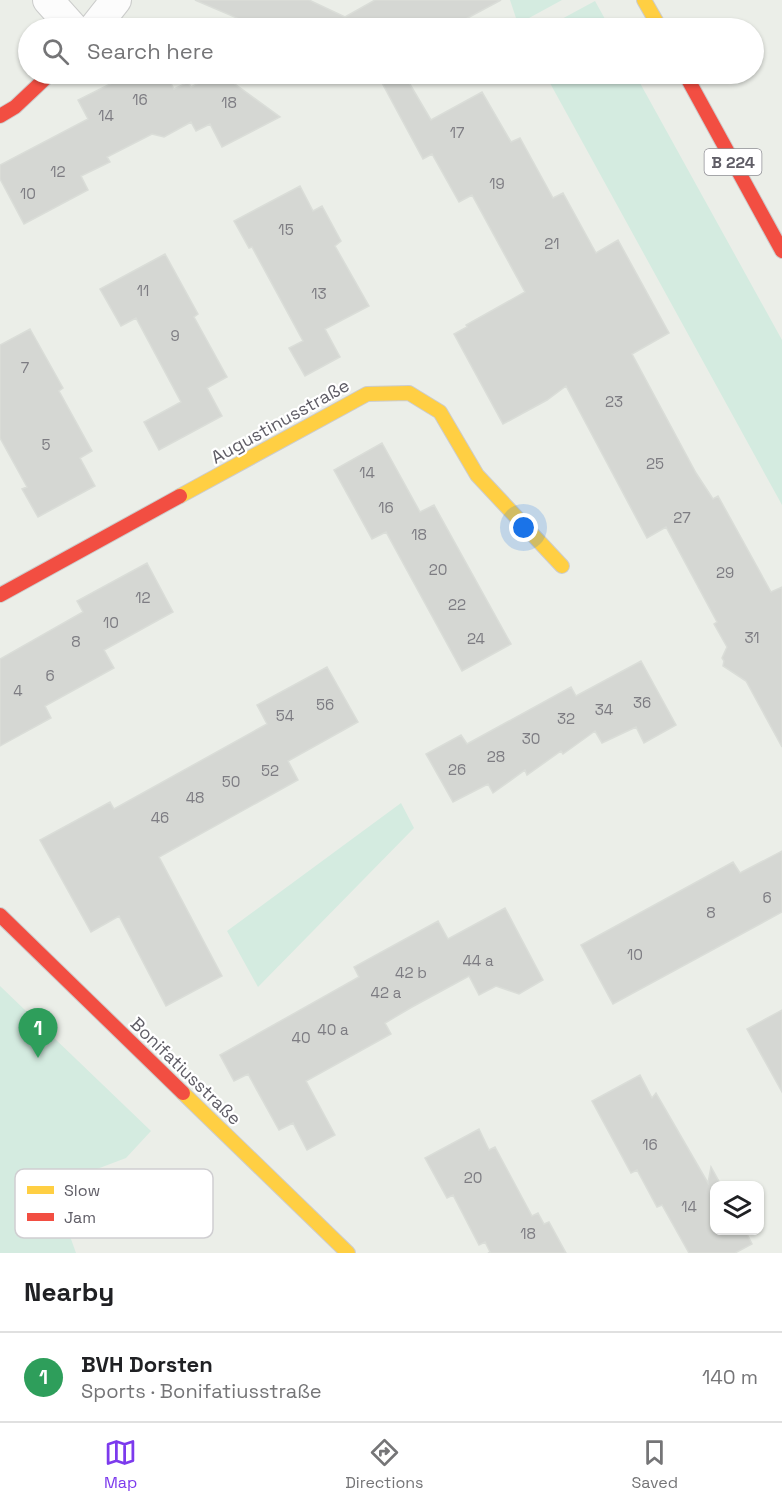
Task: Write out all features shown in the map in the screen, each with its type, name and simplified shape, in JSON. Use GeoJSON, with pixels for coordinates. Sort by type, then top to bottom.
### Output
{"type":"FeatureCollection","features":[{"type":"Feature","properties":{"kind":"street"},"geometry":{"type":"LineString","coordinates":[[48,0],[64,18]]}},
{"type":"Feature","properties":{"kind":"street"},"geometry":{"type":"LineString","coordinates":[[102,18],[116,0]]}},
{"type":"Feature","properties":{"kind":"street"},"geometry":{"type":"LineString","coordinates":[[645,0],[655,18]]}},
{"type":"Feature","properties":{"kind":"street"},"geometry":{"type":"LineString","coordinates":[[0,116],[15,107],[39,84]]}},
{"type":"Feature","properties":{"kind":"street","name":"B 224"},"geometry":{"type":"LineString","coordinates":[[690,84],[782,251]]}},
{"type":"Feature","properties":{"kind":"street","name":"Augustinusstraße"},"geometry":{"type":"LineString","coordinates":[[0,595],[367,394],[409,393],[440,412],[477,475],[562,566]]}},
{"type":"Feature","properties":{"kind":"street","name":"Bonifatiusstraße"},"geometry":{"type":"LineString","coordinates":[[0,915],[348,1253]]}},
{"type":"Feature","properties":{"kind":"green space"},"geometry":{"type":"Polygon","coordinates":[[[510,0],[562,0],[529,18],[516,18],[510,0]]]}},
{"type":"Feature","properties":{"kind":"green space"},"geometry":{"type":"Polygon","coordinates":[[[595,1],[604,18],[564,18],[595,1]]]}},
{"type":"Feature","properties":{"kind":"green space"},"geometry":{"type":"Polygon","coordinates":[[[550,84],[641,84],[782,340],[782,505],[550,84]]]}},
{"type":"Feature","properties":{"kind":"green space"},"geometry":{"type":"Polygon","coordinates":[[[401,803],[414,828],[258,987],[227,931],[401,803]]]}},
{"type":"Feature","properties":{"kind":"green space"},"geometry":{"type":"Polygon","coordinates":[[[0,986],[151,1131],[126,1158],[97,1169],[15,1169],[15,1238],[71,1238],[76,1253],[0,1253],[0,986]]]}},
{"type":"Feature","properties":{"kind":"building"},"geometry":{"type":"Polygon","coordinates":[[[195,0],[309,0],[345,17],[375,0],[501,0],[468,18],[237,18],[195,0]]]}},
{"type":"Feature","properties":{"kind":"building"},"geometry":{"type":"Polygon","coordinates":[[[110,84],[171,84],[174,89],[184,84],[189,84],[191,87],[197,84],[235,84],[280,117],[222,147],[210,124],[196,131],[191,122],[164,137],[152,134],[107,157],[110,162],[81,176],[88,190],[24,224],[0,179],[0,165],[88,119],[78,100],[110,84]]]}},
{"type":"Feature","properties":{"kind":"building"},"geometry":{"type":"Polygon","coordinates":[[[383,84],[410,84],[431,120],[482,92],[511,142],[520,138],[553,198],[563,193],[596,253],[618,240],[669,333],[632,354],[696,473],[713,499],[718,496],[771,592],[782,587],[782,747],[746,681],[723,666],[722,658],[727,647],[714,624],[717,622],[666,527],[647,538],[566,386],[547,400],[503,424],[454,334],[525,292],[472,195],[459,202],[432,154],[423,159],[383,84]]]}},
{"type":"Feature","properties":{"kind":"building"},"geometry":{"type":"Polygon","coordinates":[[[300,186],[313,211],[322,206],[341,241],[335,246],[369,306],[325,329],[340,357],[305,376],[289,348],[303,341],[252,247],[249,248],[234,221],[300,186]]]}},
{"type":"Feature","properties":{"kind":"building"},"geometry":{"type":"Polygon","coordinates":[[[165,254],[198,314],[194,317],[227,377],[207,388],[222,416],[159,450],[144,422],[181,402],[136,318],[121,326],[100,289],[165,254]]]}},
{"type":"Feature","properties":{"kind":"building"},"geometry":{"type":"Polygon","coordinates":[[[30,329],[63,388],[59,391],[92,451],[80,458],[95,486],[38,517],[22,489],[27,487],[0,438],[0,345],[30,329]]]}},
{"type":"Feature","properties":{"kind":"building"},"geometry":{"type":"Polygon","coordinates":[[[382,443],[420,512],[434,505],[511,644],[462,671],[386,532],[372,539],[334,470],[382,443]]]}},
{"type":"Feature","properties":{"kind":"building"},"geometry":{"type":"Polygon","coordinates":[[[147,563],[173,612],[104,650],[114,668],[45,706],[51,718],[0,746],[0,659],[83,612],[77,601],[147,563]]]}},
{"type":"Feature","properties":{"kind":"building"},"geometry":{"type":"Polygon","coordinates":[[[641,661],[676,725],[644,743],[636,727],[602,743],[595,731],[563,754],[561,751],[527,775],[525,770],[493,793],[488,784],[453,802],[426,754],[461,735],[467,744],[571,687],[576,696],[641,661]]]}},
{"type":"Feature","properties":{"kind":"building"},"geometry":{"type":"Polygon","coordinates":[[[327,667],[358,722],[288,761],[298,780],[159,857],[222,976],[166,1006],[119,916],[91,932],[40,840],[110,802],[114,809],[267,724],[257,705],[327,667]]]}},
{"type":"Feature","properties":{"kind":"building"},"geometry":{"type":"Polygon","coordinates":[[[782,851],[782,912],[613,1004],[581,945],[733,862],[740,873],[782,851]]]}},
{"type":"Feature","properties":{"kind":"building"},"geometry":{"type":"Polygon","coordinates":[[[505,908],[543,980],[519,994],[496,986],[479,995],[469,976],[385,1023],[391,1034],[306,1081],[335,1135],[307,1150],[293,1123],[279,1130],[248,1074],[234,1081],[220,1055],[359,977],[354,967],[438,921],[448,939],[505,908]]]}},
{"type":"Feature","properties":{"kind":"building"},"geometry":{"type":"Polygon","coordinates":[[[782,1010],[782,1092],[747,1029],[782,1010]]]}},
{"type":"Feature","properties":{"kind":"building"},"geometry":{"type":"Polygon","coordinates":[[[640,1075],[652,1098],[656,1093],[708,1183],[711,1167],[719,1181],[710,1181],[710,1235],[748,1235],[752,1244],[735,1253],[689,1253],[662,1205],[657,1207],[637,1170],[631,1173],[592,1101],[640,1075]]]}},
{"type":"Feature","properties":{"kind":"building"},"geometry":{"type":"Polygon","coordinates":[[[479,1129],[489,1150],[495,1147],[532,1216],[538,1213],[544,1224],[549,1222],[566,1253],[488,1253],[490,1252],[485,1242],[479,1245],[453,1195],[447,1198],[425,1158],[479,1129]]]}},
{"type":"Feature","properties":{"kind":"traffic: slow"},"geometry":{"type":"LineString","coordinates":[[644,0],[654,18]]}},
{"type":"Feature","properties":{"kind":"traffic: slow"},"geometry":{"type":"LineString","coordinates":[[180,496],[367,394],[409,393],[440,412],[477,475],[562,566]]}},
{"type":"Feature","properties":{"kind":"traffic: slow"},"geometry":{"type":"LineString","coordinates":[[183,1093],[348,1253]]}},
{"type":"Feature","properties":{"kind":"traffic: jam"},"geometry":{"type":"LineString","coordinates":[[0,116],[15,107],[39,84]]}},
{"type":"Feature","properties":{"kind":"traffic: jam"},"geometry":{"type":"LineString","coordinates":[[690,84],[782,251]]}},
{"type":"Feature","properties":{"kind":"traffic: jam"},"geometry":{"type":"LineString","coordinates":[[0,595],[180,496]]}},
{"type":"Feature","properties":{"kind":"traffic: jam"},"geometry":{"type":"LineString","coordinates":[[0,915],[183,1093]]}},
{"type":"Feature","properties":{"kind":"place","name":"BVH Dorsten"},"geometry":{"type":"Point","coordinates":[38,1058]}}]}
